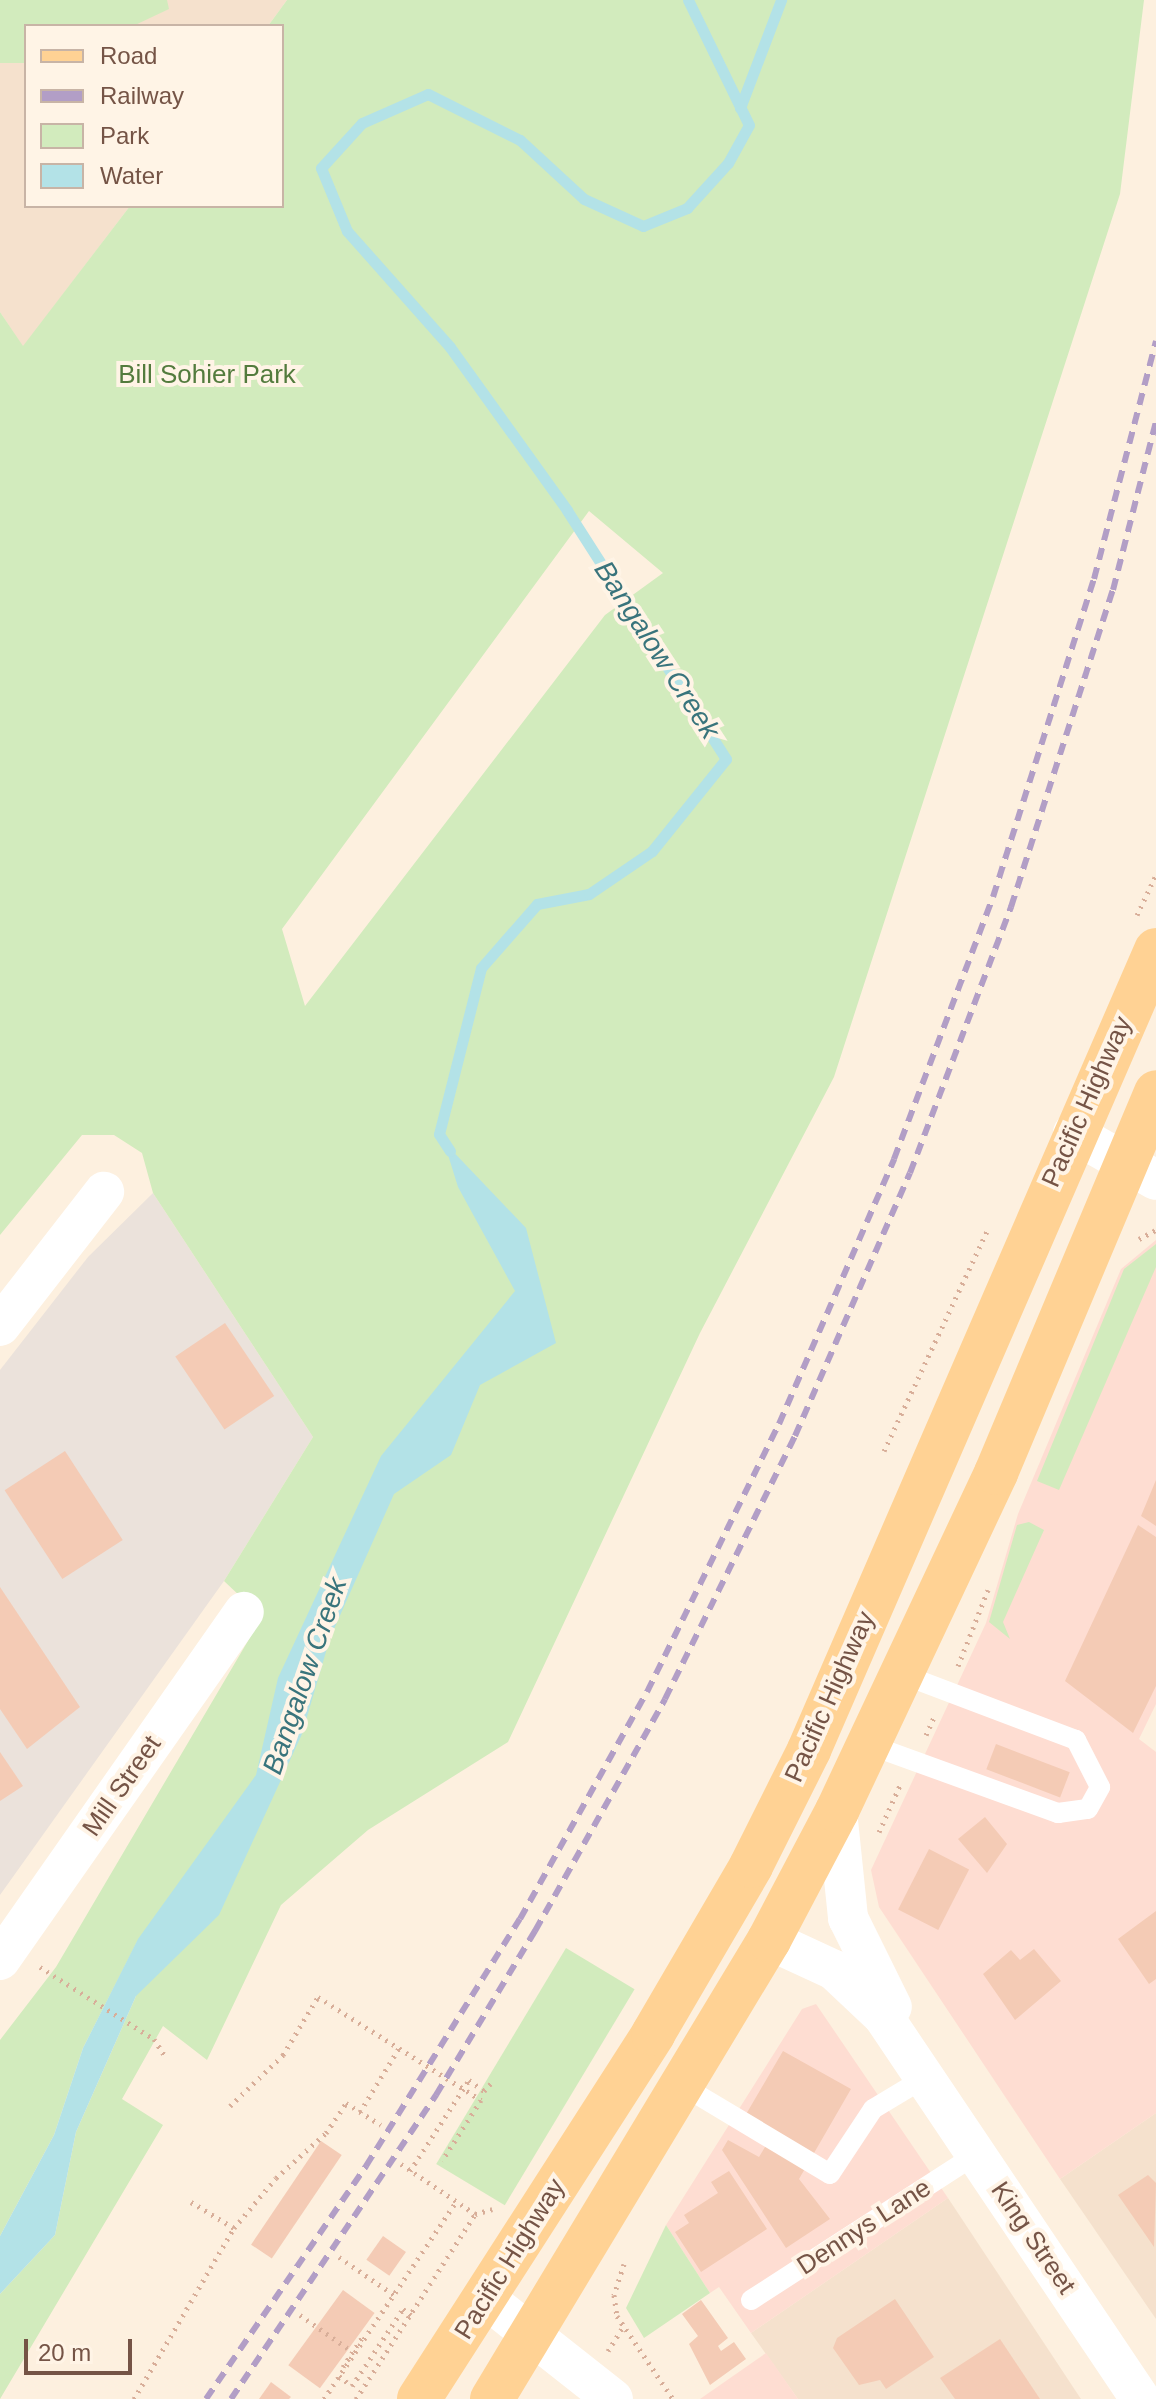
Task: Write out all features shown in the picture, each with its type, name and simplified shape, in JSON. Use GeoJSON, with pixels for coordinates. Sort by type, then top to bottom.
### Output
{"type":"FeatureCollection","features":[{"type":"Feature","properties":{"kind":"main road","name":"Pacific Highway"},"geometry":{"type":"LineString","coordinates":[[419,2399],[485,2298],[751,1866],[809,1750],[1073,1133],[1156,950]]}},
{"type":"Feature","properties":{"kind":"main road","name":"Pacific Highway"},"geometry":{"type":"LineString","coordinates":[[492,2399],[535,2333],[769,1940],[837,1811],[1141,1170],[1156,1092]]}},
{"type":"Feature","properties":{"kind":"street"},"geometry":{"type":"LineString","coordinates":[[1073,1133],[1141,1170]]}},
{"type":"Feature","properties":{"kind":"street"},"geometry":{"type":"LineString","coordinates":[[0,1326],[104,1192]]}},
{"type":"Feature","properties":{"kind":"street","name":"Mill Street"},"geometry":{"type":"LineString","coordinates":[[3,1950],[244,1612]]}},
{"type":"Feature","properties":{"kind":"street","name":"King Street"},"geometry":{"type":"LineString","coordinates":[[837,1811],[848,1918],[928,2076],[1140,2399]]}},
{"type":"Feature","properties":{"kind":"street","name":"King Street"},"geometry":{"type":"LineString","coordinates":[[769,1940],[817,1959],[857,1988],[928,2076]]}},
{"type":"Feature","properties":{"kind":"street"},"geometry":{"type":"LineString","coordinates":[[485,2298],[535,2333],[613,2399]]}},
{"type":"Feature","properties":{"kind":"lane"},"geometry":{"type":"LineString","coordinates":[[870,1745],[1058,1813],[1088,1809],[1100,1787],[1076,1740],[904,1675]]}},
{"type":"Feature","properties":{"kind":"lane"},"geometry":{"type":"LineString","coordinates":[[683,2086],[830,2174],[873,2109],[928,2076]]}},
{"type":"Feature","properties":{"kind":"lane","name":"Dennys Lane"},"geometry":{"type":"LineString","coordinates":[[751,2300],[977,2154]]}},
{"type":"Feature","properties":{"kind":"path"},"geometry":{"type":"LineString","coordinates":[[884,1451],[995,1218]]}},
{"type":"Feature","properties":{"kind":"path"},"geometry":{"type":"LineString","coordinates":[[1129,1245],[1156,1230]]}},
{"type":"Feature","properties":{"kind":"path"},"geometry":{"type":"LineString","coordinates":[[877,1837],[946,1692],[990,1584]]}},
{"type":"Feature","properties":{"kind":"path"},"geometry":{"type":"LineString","coordinates":[[3,1950],[140,2030],[165,2056]]}},
{"type":"Feature","properties":{"kind":"path"},"geometry":{"type":"LineString","coordinates":[[230,2106],[264,2074],[318,1997],[481,2100],[442,2161]]}},
{"type":"Feature","properties":{"kind":"path"},"geometry":{"type":"LineString","coordinates":[[359,2112],[399,2048]]}},
{"type":"Feature","properties":{"kind":"path"},"geometry":{"type":"LineString","coordinates":[[410,2171],[469,2080],[484,2091],[493,2081]]}},
{"type":"Feature","properties":{"kind":"path"},"geometry":{"type":"LineString","coordinates":[[134,2399],[234,2228],[346,2103],[381,2125]]}},
{"type":"Feature","properties":{"kind":"path"},"geometry":{"type":"LineString","coordinates":[[401,2164],[475,2214]]}},
{"type":"Feature","properties":{"kind":"path"},"geometry":{"type":"LineString","coordinates":[[191,2202],[234,2228]]}},
{"type":"Feature","properties":{"kind":"path"},"geometry":{"type":"LineString","coordinates":[[324,2399],[456,2202]]}},
{"type":"Feature","properties":{"kind":"path"},"geometry":{"type":"LineString","coordinates":[[356,2399],[475,2214],[504,2205]]}},
{"type":"Feature","properties":{"kind":"path"},"geometry":{"type":"LineString","coordinates":[[339,2257],[394,2295]]}},
{"type":"Feature","properties":{"kind":"path"},"geometry":{"type":"LineString","coordinates":[[627,2258],[613,2306],[673,2399]]}},
{"type":"Feature","properties":{"kind":"path"},"geometry":{"type":"LineString","coordinates":[[339,2377],[352,2386],[403,2309],[411,2315]]}},
{"type":"Feature","properties":{"kind":"path"},"geometry":{"type":"LineString","coordinates":[[300,2315],[350,2350]]}},
{"type":"Feature","properties":{"kind":"path"},"geometry":{"type":"LineString","coordinates":[[339,2377],[350,2350],[372,2328]]}},
{"type":"Feature","properties":{"kind":"shaded area"},"geometry":{"type":"Polygon","coordinates":[[[0,0],[287,0],[269,24],[24,24],[24,208],[128,208],[23,347],[0,312],[0,0]]]}},
{"type":"Feature","properties":{"kind":"shaded area"},"geometry":{"type":"Polygon","coordinates":[[[153,1193],[313,1437],[224,1581],[0,1895],[0,1370],[88,1257],[153,1193]]]}},
{"type":"Feature","properties":{"kind":"shaded area"},"geometry":{"type":"Polygon","coordinates":[[[1156,1240],[1156,1704],[1139,1739],[1156,1752],[1156,2113],[1060,2179],[879,1907],[871,1870],[986,1623],[1018,1514],[1121,1269],[1156,1240]]]}},
{"type":"Feature","properties":{"kind":"shaded area"},"geometry":{"type":"Polygon","coordinates":[[[816,2004],[948,2198],[751,2333],[719,2287],[710,2293],[666,2225],[802,2009],[816,2004]]]}},
{"type":"Feature","properties":{"kind":"shaded area"},"geometry":{"type":"Polygon","coordinates":[[[1156,2113],[1156,2319],[1060,2179],[1156,2113]]]}},
{"type":"Feature","properties":{"kind":"shaded area"},"geometry":{"type":"Polygon","coordinates":[[[948,2198],[1081,2399],[798,2399],[751,2333],[948,2198]]]}},
{"type":"Feature","properties":{"kind":"shaded area"},"geometry":{"type":"Polygon","coordinates":[[[766,2353],[798,2399],[700,2399],[766,2353]]]}},
{"type":"Feature","properties":{"kind":"green space"},"geometry":{"type":"Polygon","coordinates":[[[0,0],[167,0],[169,9],[137,24],[24,24],[24,63],[0,63],[0,0]]]}},
{"type":"Feature","properties":{"kind":"green space","name":"Bill Sohier Park"},"geometry":{"type":"Polygon","coordinates":[[[287,0],[1144,0],[1120,194],[834,1077],[700,1333],[508,1742],[368,1830],[281,1905],[207,2060],[163,2026],[122,2099],[163,2125],[0,2399],[0,2294],[55,2235],[76,2132],[136,1996],[137,1942],[83,2048],[54,2135],[0,2236],[0,2040],[56,1967],[262,1617],[224,1581],[313,1437],[153,1193],[142,1153],[114,1135],[82,1135],[0,1235],[0,312],[23,346],[128,208],[284,208],[284,24],[269,24],[287,0]],[[589,511],[282,929],[305,1006],[605,615],[663,573],[589,511]]]}},
{"type":"Feature","properties":{"kind":"green space"},"geometry":{"type":"Polygon","coordinates":[[[1156,1244],[1156,1267],[1059,1490],[1037,1481],[1124,1269],[1156,1244]]]}},
{"type":"Feature","properties":{"kind":"green space"},"geometry":{"type":"Polygon","coordinates":[[[1029,1522],[1044,1530],[1003,1622],[1010,1639],[989,1622],[1017,1525],[1029,1522]]]}},
{"type":"Feature","properties":{"kind":"green space"},"geometry":{"type":"Polygon","coordinates":[[[566,1948],[635,1989],[505,2205],[436,2164],[566,1948]]]}},
{"type":"Feature","properties":{"kind":"green space"},"geometry":{"type":"Polygon","coordinates":[[[666,2225],[710,2293],[644,2338],[626,2308],[666,2225]]]}},
{"type":"Feature","properties":{"kind":"water"},"geometry":{"type":"Polygon","coordinates":[[[444,1142],[526,1228],[556,1343],[480,1385],[451,1455],[394,1494],[330,1638],[302,1734],[219,1915],[136,1996],[76,2132],[55,2235],[0,2294],[0,2236],[54,2135],[83,2048],[138,1939],[256,1775],[278,1678],[381,1456],[515,1291],[458,1187],[444,1142]]]}},
{"type":"Feature","properties":{"kind":"building"},"geometry":{"type":"Polygon","coordinates":[[[225,1323],[274,1396],[224,1430],[175,1357],[225,1323]]]}},
{"type":"Feature","properties":{"kind":"building"},"geometry":{"type":"Polygon","coordinates":[[[65,1451],[123,1540],[62,1579],[5,1490],[65,1451]]]}},
{"type":"Feature","properties":{"kind":"building"},"geometry":{"type":"Polygon","coordinates":[[[1156,1480],[1156,1526],[1141,1516],[1156,1480]]]}},
{"type":"Feature","properties":{"kind":"building"},"geometry":{"type":"Polygon","coordinates":[[[1138,1525],[1156,1537],[1156,1686],[1133,1733],[1065,1681],[1138,1525]]]}},
{"type":"Feature","properties":{"kind":"building"},"geometry":{"type":"Polygon","coordinates":[[[0,1587],[80,1707],[27,1749],[0,1709],[0,1587]]]}},
{"type":"Feature","properties":{"kind":"building"},"geometry":{"type":"Polygon","coordinates":[[[996,1744],[1070,1772],[1060,1798],[986,1769],[996,1744]]]}},
{"type":"Feature","properties":{"kind":"building"},"geometry":{"type":"Polygon","coordinates":[[[0,1752],[23,1786],[0,1801],[0,1752]]]}},
{"type":"Feature","properties":{"kind":"building"},"geometry":{"type":"Polygon","coordinates":[[[985,1817],[1007,1844],[987,1873],[958,1839],[985,1817]]]}},
{"type":"Feature","properties":{"kind":"building"},"geometry":{"type":"Polygon","coordinates":[[[929,1849],[969,1869],[938,1930],[898,1910],[929,1849]]]}},
{"type":"Feature","properties":{"kind":"building"},"geometry":{"type":"Polygon","coordinates":[[[1156,1911],[1156,1979],[1149,1984],[1118,1939],[1156,1911]]]}},
{"type":"Feature","properties":{"kind":"building"},"geometry":{"type":"Polygon","coordinates":[[[1034,1949],[1061,1981],[1015,2020],[983,1974],[1011,1950],[1020,1960],[1034,1949]]]}},
{"type":"Feature","properties":{"kind":"building"},"geometry":{"type":"Polygon","coordinates":[[[783,2051],[851,2089],[799,2179],[830,2219],[786,2248],[722,2150],[728,2140],[759,2157],[774,2132],[745,2116],[783,2051]]]}},
{"type":"Feature","properties":{"kind":"building"},"geometry":{"type":"Polygon","coordinates":[[[321,2141],[342,2155],[272,2259],[251,2245],[321,2141]]]}},
{"type":"Feature","properties":{"kind":"building"},"geometry":{"type":"Polygon","coordinates":[[[729,2171],[767,2229],[701,2272],[675,2232],[689,2223],[684,2215],[718,2193],[711,2182],[729,2171]]]}},
{"type":"Feature","properties":{"kind":"building"},"geometry":{"type":"Polygon","coordinates":[[[1148,2175],[1156,2183],[1154,2247],[1118,2195],[1148,2175]]]}},
{"type":"Feature","properties":{"kind":"building"},"geometry":{"type":"Polygon","coordinates":[[[383,2236],[406,2252],[389,2276],[366,2260],[383,2236]]]}},
{"type":"Feature","properties":{"kind":"building"},"geometry":{"type":"Polygon","coordinates":[[[343,2290],[375,2313],[320,2388],[288,2365],[343,2290]]]}},
{"type":"Feature","properties":{"kind":"building"},"geometry":{"type":"Polygon","coordinates":[[[895,2299],[934,2357],[886,2389],[880,2380],[859,2385],[833,2348],[837,2338],[895,2299]]]}},
{"type":"Feature","properties":{"kind":"building"},"geometry":{"type":"Polygon","coordinates":[[[701,2300],[728,2338],[718,2346],[721,2351],[734,2342],[746,2359],[710,2385],[689,2344],[698,2336],[682,2314],[701,2300]]]}},
{"type":"Feature","properties":{"kind":"building"},"geometry":{"type":"Polygon","coordinates":[[[1000,2339],[1040,2399],[955,2399],[940,2378],[1000,2339]]]}},
{"type":"Feature","properties":{"kind":"building"},"geometry":{"type":"Polygon","coordinates":[[[271,2382],[291,2397],[259,2399],[271,2382]]]}},
{"type":"Feature","properties":{"kind":"waterway","name":"Bangalow Creek"},"geometry":{"type":"LineString","coordinates":[[450,1151],[439,1134],[481,968],[537,904],[589,894],[652,851],[726,759],[567,510],[450,347],[347,231],[321,168],[362,123],[428,94],[520,140],[584,199],[643,226],[687,208],[728,163],[749,125],[688,0]]}},
{"type":"Feature","properties":{"kind":"waterway"},"geometry":{"type":"LineString","coordinates":[[740,108],[781,0]]}},
{"type":"Feature","properties":{"kind":"railway"},"geometry":{"type":"LineString","coordinates":[[206,2399],[366,2166],[520,1919],[647,1692],[779,1424],[894,1159],[993,897],[1094,579],[1156,341]]}},
{"type":"Feature","properties":{"kind":"railway"},"geometry":{"type":"LineString","coordinates":[[231,2399],[436,2095],[535,1931],[665,1699],[795,1436],[910,1173],[1011,907],[1113,590],[1156,421]]}}]}
